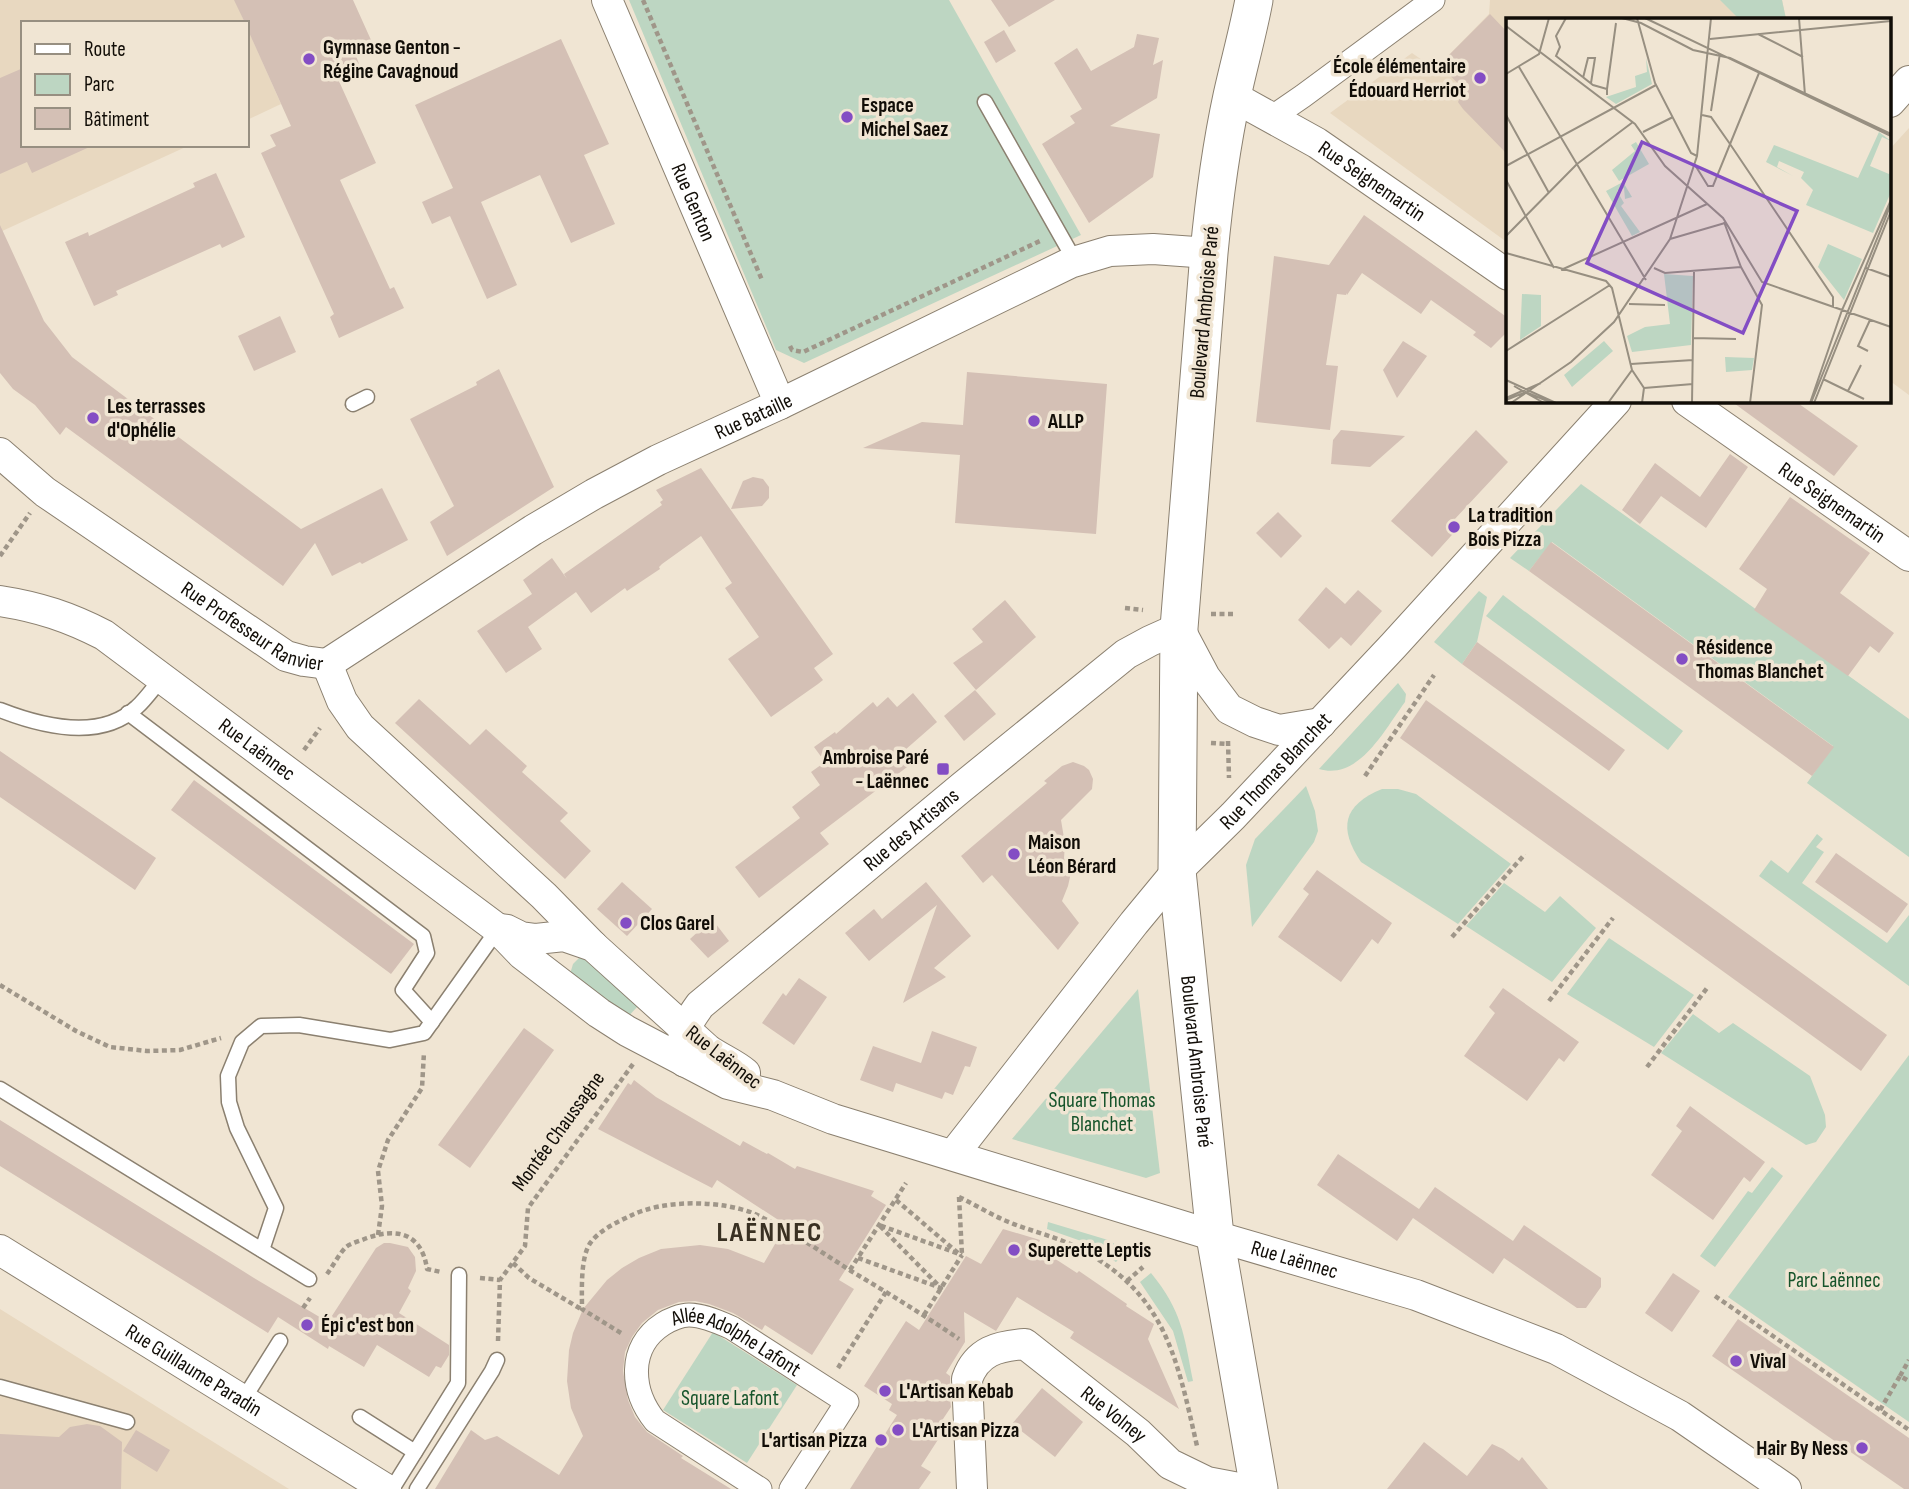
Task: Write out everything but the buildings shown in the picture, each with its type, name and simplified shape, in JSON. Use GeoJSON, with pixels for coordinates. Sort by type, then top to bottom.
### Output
{"type":"FeatureCollection","features":[{"type":"Feature","properties":{"kind":"street","name":"Rue Genton"},"geometry":{"type":"LineString","coordinates":[[607,0],[780,404]]}},
{"type":"Feature","properties":{"kind":"street","name":"Boulevard Ambroise Paré"},"geometry":{"type":"LineString","coordinates":[[1254,0],[1232,96],[1209,253],[1179,628],[1177,872],[1215,1236],[1259,1489]]}},
{"type":"Feature","properties":{"kind":"street"},"geometry":{"type":"LineString","coordinates":[[1272,118],[1433,0]]}},
{"type":"Feature","properties":{"kind":"street"},"geometry":{"type":"LineString","coordinates":[[1892,100],[1909,81]]}},
{"type":"Feature","properties":{"kind":"street","name":"Rue Seignemartin"},"geometry":{"type":"LineString","coordinates":[[1232,96],[1317,143],[1506,274]]}},
{"type":"Feature","properties":{"kind":"street","name":"Rue Bataille"},"geometry":{"type":"LineString","coordinates":[[327,664],[533,530],[594,494],[658,460],[1075,261],[1110,250],[1153,249],[1209,253]]}},
{"type":"Feature","properties":{"kind":"street","name":"Rue Thomas Blanchet"},"geometry":{"type":"LineString","coordinates":[[953,1155],[1177,872],[1321,723],[1615,402]]}},
{"type":"Feature","properties":{"kind":"street","name":"Rue Seignemartin"},"geometry":{"type":"LineString","coordinates":[[1688,402],[1909,556]]}},
{"type":"Feature","properties":{"kind":"street","name":"Rue Professeur Ranvier"},"geometry":{"type":"LineString","coordinates":[[0,453],[45,492],[286,656],[327,664],[342,701],[359,727],[544,896],[593,946]]}},
{"type":"Feature","properties":{"kind":"street","name":"Rue Laënnec"},"geometry":{"type":"LineString","coordinates":[[0,601],[43,609],[73,619],[104,635],[498,929],[529,947],[599,1013],[627,1031],[728,1084],[773,1095],[833,1119],[1416,1295],[1556,1349],[1680,1416],[1786,1489]]}},
{"type":"Feature","properties":{"kind":"street"},"geometry":{"type":"LineString","coordinates":[[1179,628],[1205,677],[1229,709],[1279,730],[1321,723]]}},
{"type":"Feature","properties":{"kind":"street","name":"Rue des Artisans"},"geometry":{"type":"LineString","coordinates":[[684,1027],[700,1005],[720,987],[1095,679],[1131,651],[1179,628]]}},
{"type":"Feature","properties":{"kind":"street"},"geometry":{"type":"LineString","coordinates":[[529,947],[561,913]]}},
{"type":"Feature","properties":{"kind":"street","name":"Rue Laënnec"},"geometry":{"type":"LineString","coordinates":[[529,947],[564,936],[593,946],[706,1049],[734,1064],[773,1095]]}},
{"type":"Feature","properties":{"kind":"street"},"geometry":{"type":"LineString","coordinates":[[684,1027],[682,1050],[685,1062]]}},
{"type":"Feature","properties":{"kind":"street","name":"Rue Guillaume Paradin"},"geometry":{"type":"LineString","coordinates":[[0,1250],[386,1489]]}},
{"type":"Feature","properties":{"kind":"street","name":"Allée Adolphe Lafont"},"geometry":{"type":"LineString","coordinates":[[760,1489],[655,1421],[643,1403],[637,1381],[637,1360],[653,1331],[668,1321],[689,1315],[732,1328],[847,1402],[791,1489]]}},
{"type":"Feature","properties":{"kind":"street","name":"Rue Volney"},"geometry":{"type":"LineString","coordinates":[[984,1355],[1005,1345],[1026,1344],[1138,1433],[1170,1464],[1207,1482],[1244,1489]]}},
{"type":"Feature","properties":{"kind":"street"},"geometry":{"type":"LineString","coordinates":[[972,1489],[967,1379],[972,1365],[984,1355]]}},
{"type":"Feature","properties":{"kind":"lane"},"geometry":{"type":"LineString","coordinates":[[985,102],[1075,261]]}},
{"type":"Feature","properties":{"kind":"lane"},"geometry":{"type":"LineString","coordinates":[[0,710],[23,719],[55,726],[89,728],[114,722],[136,709],[162,678]]}},
{"type":"Feature","properties":{"kind":"lane"},"geometry":{"type":"LineString","coordinates":[[128,713],[423,936],[427,953],[403,990],[428,1028]]}},
{"type":"Feature","properties":{"kind":"lane"},"geometry":{"type":"LineString","coordinates":[[262,1250],[276,1208],[237,1128],[229,1102],[228,1076],[242,1042],[261,1026],[299,1025],[390,1040],[428,1028],[498,929]]}},
{"type":"Feature","properties":{"kind":"lane"},"geometry":{"type":"LineString","coordinates":[[0,1089],[309,1279]]}},
{"type":"Feature","properties":{"kind":"lane"},"geometry":{"type":"LineString","coordinates":[[393,1489],[458,1383],[459,1275]]}},
{"type":"Feature","properties":{"kind":"lane"},"geometry":{"type":"LineString","coordinates":[[243,1400],[280,1341]]}},
{"type":"Feature","properties":{"kind":"lane"},"geometry":{"type":"LineString","coordinates":[[417,1489],[492,1371],[497,1355]]}},
{"type":"Feature","properties":{"kind":"lane"},"geometry":{"type":"LineString","coordinates":[[0,1387],[127,1422]]}},
{"type":"Feature","properties":{"kind":"lane"},"geometry":{"type":"LineString","coordinates":[[360,1417],[415,1452]]}},
{"type":"Feature","properties":{"kind":"path"},"geometry":{"type":"LineString","coordinates":[[643,0],[765,288]]}},
{"type":"Feature","properties":{"kind":"path"},"geometry":{"type":"LineString","coordinates":[[786,338],[792,350],[803,352],[1040,241]]}},
{"type":"Feature","properties":{"kind":"path"},"geometry":{"type":"LineString","coordinates":[[0,556],[30,512]]}},
{"type":"Feature","properties":{"kind":"path"},"geometry":{"type":"LineString","coordinates":[[1365,776],[1434,675]]}},
{"type":"Feature","properties":{"kind":"path"},"geometry":{"type":"LineString","coordinates":[[301,753],[320,728]]}},
{"type":"Feature","properties":{"kind":"path"},"geometry":{"type":"LineString","coordinates":[[1228,737],[1229,779]]}},
{"type":"Feature","properties":{"kind":"path"},"geometry":{"type":"LineString","coordinates":[[1209,743],[1227,744]]}},
{"type":"Feature","properties":{"kind":"path"},"geometry":{"type":"LineString","coordinates":[[1452,937],[1525,854]]}},
{"type":"Feature","properties":{"kind":"path"},"geometry":{"type":"LineString","coordinates":[[1549,1001],[1613,918]]}},
{"type":"Feature","properties":{"kind":"path"},"geometry":{"type":"LineString","coordinates":[[0,985],[76,1031],[110,1047],[148,1051],[180,1050],[219,1037],[242,1042]]}},
{"type":"Feature","properties":{"kind":"path"},"geometry":{"type":"LineString","coordinates":[[1647,1067],[1707,988]]}},
{"type":"Feature","properties":{"kind":"path"},"geometry":{"type":"LineString","coordinates":[[378,1235],[382,1206],[378,1171],[388,1140],[422,1088],[428,1028]]}},
{"type":"Feature","properties":{"kind":"path","name":"Montée Chaussagne"},"geometry":{"type":"LineString","coordinates":[[500,1280],[525,1246],[528,1208],[638,1058]]}},
{"type":"Feature","properties":{"kind":"path"},"geometry":{"type":"LineString","coordinates":[[850,1270],[906,1183]]}},
{"type":"Feature","properties":{"kind":"path"},"geometry":{"type":"LineString","coordinates":[[924,1315],[962,1255],[959,1196],[1008,1222],[1072,1244],[1127,1281],[1149,1304],[1161,1324],[1174,1356],[1197,1446]]}},
{"type":"Feature","properties":{"kind":"path"},"geometry":{"type":"LineString","coordinates":[[896,1200],[962,1255]]}},
{"type":"Feature","properties":{"kind":"path"},"geometry":{"type":"LineString","coordinates":[[582,1309],[586,1249],[593,1239],[613,1224],[638,1212],[663,1205],[719,1205],[753,1213],[792,1234],[984,1355]]}},
{"type":"Feature","properties":{"kind":"path"},"geometry":{"type":"LineString","coordinates":[[879,1225],[962,1255]]}},
{"type":"Feature","properties":{"kind":"path"},"geometry":{"type":"LineString","coordinates":[[879,1225],[941,1288]]}},
{"type":"Feature","properties":{"kind":"path"},"geometry":{"type":"LineString","coordinates":[[326,1276],[348,1246],[386,1233],[404,1234],[419,1244],[426,1256],[428,1269],[500,1280],[497,1355]]}},
{"type":"Feature","properties":{"kind":"path"},"geometry":{"type":"LineString","coordinates":[[858,1258],[941,1288]]}},
{"type":"Feature","properties":{"kind":"path"},"geometry":{"type":"LineString","coordinates":[[513,1263],[529,1278],[642,1347]]}},
{"type":"Feature","properties":{"kind":"path"},"geometry":{"type":"LineString","coordinates":[[1127,1281],[1143,1267]]}},
{"type":"Feature","properties":{"kind":"path"},"geometry":{"type":"LineString","coordinates":[[844,1358],[886,1292]]}},
{"type":"Feature","properties":{"kind":"path"},"geometry":{"type":"LineString","coordinates":[[1715,1296],[1909,1430]]}},
{"type":"Feature","properties":{"kind":"path"},"geometry":{"type":"LineString","coordinates":[[303,1308],[311,1297]]}},
{"type":"Feature","properties":{"kind":"path"},"geometry":{"type":"LineString","coordinates":[[1880,1410],[1909,1360]]}},
{"type":"Feature","properties":{"kind":"path"},"geometry":{"type":"LineString","coordinates":[[1900,1376],[1909,1381]]}},
{"type":"Feature","properties":{"kind":"shaded area"},"geometry":{"type":"Polygon","coordinates":[[[0,0],[235,0],[244,21],[21,21],[21,147],[186,147],[0,232],[0,0]]]}},
{"type":"Feature","properties":{"kind":"shaded area"},"geometry":{"type":"Polygon","coordinates":[[[1490,0],[1782,0],[1786,18],[1506,18],[1506,242],[1330,113],[1412,53],[1425,62],[1439,65],[1489,14],[1490,0]]]}},
{"type":"Feature","properties":{"kind":"shaded area"},"geometry":{"type":"Polygon","coordinates":[[[248,29],[281,104],[248,120],[248,29]]]}},
{"type":"Feature","properties":{"kind":"shaded area"},"geometry":{"type":"Polygon","coordinates":[[[1909,128],[1909,395],[1892,382],[1892,147],[1909,128]]]}},
{"type":"Feature","properties":{"kind":"shaded area"},"geometry":{"type":"Polygon","coordinates":[[[0,1309],[289,1489],[0,1489],[0,1309]]]}},
{"type":"Feature","properties":{"kind":"green space","name":"Espace Michel Saez"},"geometry":{"type":"Polygon","coordinates":[[[629,0],[949,0],[1081,235],[804,363],[776,350],[629,0]]]}},
{"type":"Feature","properties":{"kind":"green space"},"geometry":{"type":"Polygon","coordinates":[[[1720,0],[1782,0],[1786,18],[1738,18],[1720,0]]]}},
{"type":"Feature","properties":{"kind":"green space"},"geometry":{"type":"Polygon","coordinates":[[[1581,484],[1909,719],[1909,857],[1807,783],[1833,746],[1552,542],[1529,571],[1510,558],[1581,484]]]}},
{"type":"Feature","properties":{"kind":"green space"},"geometry":{"type":"Polygon","coordinates":[[[1479,591],[1487,597],[1477,642],[1462,664],[1434,642],[1479,591]]]}},
{"type":"Feature","properties":{"kind":"green space"},"geometry":{"type":"Polygon","coordinates":[[[1503,595],[1683,731],[1668,750],[1486,616],[1503,595]]]}},
{"type":"Feature","properties":{"kind":"green space"},"geometry":{"type":"Polygon","coordinates":[[[1398,683],[1406,694],[1405,702],[1370,750],[1346,767],[1333,771],[1319,769],[1398,683]]]}},
{"type":"Feature","properties":{"kind":"green space"},"geometry":{"type":"Polygon","coordinates":[[[1306,786],[1315,811],[1318,831],[1314,842],[1252,927],[1246,865],[1255,839],[1306,786]]]}},
{"type":"Feature","properties":{"kind":"green space"},"geometry":{"type":"Polygon","coordinates":[[[1382,789],[1398,789],[1416,794],[1511,864],[1458,924],[1361,862],[1354,850],[1347,828],[1352,810],[1369,795],[1382,789]]]}},
{"type":"Feature","properties":{"kind":"green space"},"geometry":{"type":"Polygon","coordinates":[[[1817,834],[1823,839],[1816,847],[1824,852],[1802,883],[1887,943],[1909,915],[1909,986],[1759,876],[1771,860],[1788,873],[1817,834]]]}},
{"type":"Feature","properties":{"kind":"green space"},"geometry":{"type":"Polygon","coordinates":[[[1504,883],[1545,912],[1560,896],[1596,928],[1552,982],[1466,926],[1504,883]]]}},
{"type":"Feature","properties":{"kind":"green space"},"geometry":{"type":"Polygon","coordinates":[[[1609,938],[1694,995],[1654,1047],[1567,994],[1609,938]]]}},
{"type":"Feature","properties":{"kind":"green space"},"geometry":{"type":"Polygon","coordinates":[[[586,957],[638,1006],[624,1021],[570,974],[573,964],[579,958],[586,957]]]}},
{"type":"Feature","properties":{"kind":"green space","name":"Square Thomas Blanchet"},"geometry":{"type":"Polygon","coordinates":[[[1138,989],[1160,1173],[1146,1178],[1012,1139],[1138,989]]]}},
{"type":"Feature","properties":{"kind":"green space"},"geometry":{"type":"Polygon","coordinates":[[[1693,1014],[1719,1033],[1733,1023],[1810,1076],[1825,1115],[1826,1127],[1816,1142],[1806,1145],[1661,1053],[1693,1014]]]}},
{"type":"Feature","properties":{"kind":"green space","name":"Parc Laënnec"},"geometry":{"type":"Polygon","coordinates":[[[1909,1055],[1909,1422],[1728,1297],[1909,1055]]]}},
{"type":"Feature","properties":{"kind":"green space"},"geometry":{"type":"Polygon","coordinates":[[[1772,1167],[1783,1176],[1715,1267],[1700,1256],[1748,1191],[1752,1193],[1772,1167]]]}},
{"type":"Feature","properties":{"kind":"green space"},"geometry":{"type":"Polygon","coordinates":[[[1048,1222],[1108,1240],[1126,1251],[1116,1262],[1084,1242],[1047,1229],[1048,1222]]]}},
{"type":"Feature","properties":{"kind":"green space"},"geometry":{"type":"Polygon","coordinates":[[[1151,1273],[1176,1311],[1193,1381],[1188,1382],[1173,1331],[1140,1282],[1151,1273]]]}},
{"type":"Feature","properties":{"kind":"green space","name":"Square Lafont"},"geometry":{"type":"Polygon","coordinates":[[[713,1332],[797,1385],[747,1463],[663,1410],[713,1332]]]}},
{"type":"Feature","properties":{"kind":"place","name":"Gymnase Genton - Régine Cavagnoud"},"geometry":{"type":"Point","coordinates":[309,59]}},
{"type":"Feature","properties":{"kind":"place","name":"École élémentaire Édouard Herriot"},"geometry":{"type":"Point","coordinates":[1480,78]}},
{"type":"Feature","properties":{"kind":"place","name":"Espace Michel Saez"},"geometry":{"type":"Point","coordinates":[847,117]}},
{"type":"Feature","properties":{"kind":"place","name":"Les terrasses d'Ophélie"},"geometry":{"type":"Point","coordinates":[93,418]}},
{"type":"Feature","properties":{"kind":"place","name":"ALLP"},"geometry":{"type":"Point","coordinates":[1034,421]}},
{"type":"Feature","properties":{"kind":"place","name":"La tradition Bois Pizza"},"geometry":{"type":"Point","coordinates":[1454,527]}},
{"type":"Feature","properties":{"kind":"place","name":"Résidence Thomas Blanchet"},"geometry":{"type":"Point","coordinates":[1682,659]}},
{"type":"Feature","properties":{"kind":"place","name":"Ambroise Paré - Laënnec"},"geometry":{"type":"Point","coordinates":[943,769]}},
{"type":"Feature","properties":{"kind":"place","name":"Maison Léon Bérard"},"geometry":{"type":"Point","coordinates":[1014,854]}},
{"type":"Feature","properties":{"kind":"place","name":"Clos Garel"},"geometry":{"type":"Point","coordinates":[626,923]}},
{"type":"Feature","properties":{"kind":"place","name":"Superette Leptis"},"geometry":{"type":"Point","coordinates":[1014,1250]}},
{"type":"Feature","properties":{"kind":"place","name":"Épi c'est bon"},"geometry":{"type":"Point","coordinates":[307,1325]}},
{"type":"Feature","properties":{"kind":"place","name":"Vival"},"geometry":{"type":"Point","coordinates":[1736,1361]}},
{"type":"Feature","properties":{"kind":"place","name":"L'Artisan Kebab"},"geometry":{"type":"Point","coordinates":[885,1391]}},
{"type":"Feature","properties":{"kind":"place","name":"L'Artisan Pizza"},"geometry":{"type":"Point","coordinates":[898,1430]}},
{"type":"Feature","properties":{"kind":"place","name":"L'artisan Pizza"},"geometry":{"type":"Point","coordinates":[881,1440]}},
{"type":"Feature","properties":{"kind":"place","name":"Hair By Ness"},"geometry":{"type":"Point","coordinates":[1862,1448]}},
{"type":"Feature","properties":{"kind":"district","name":"LAËNNEC"},"geometry":{"type":"Point","coordinates":[770,1231]}}]}
